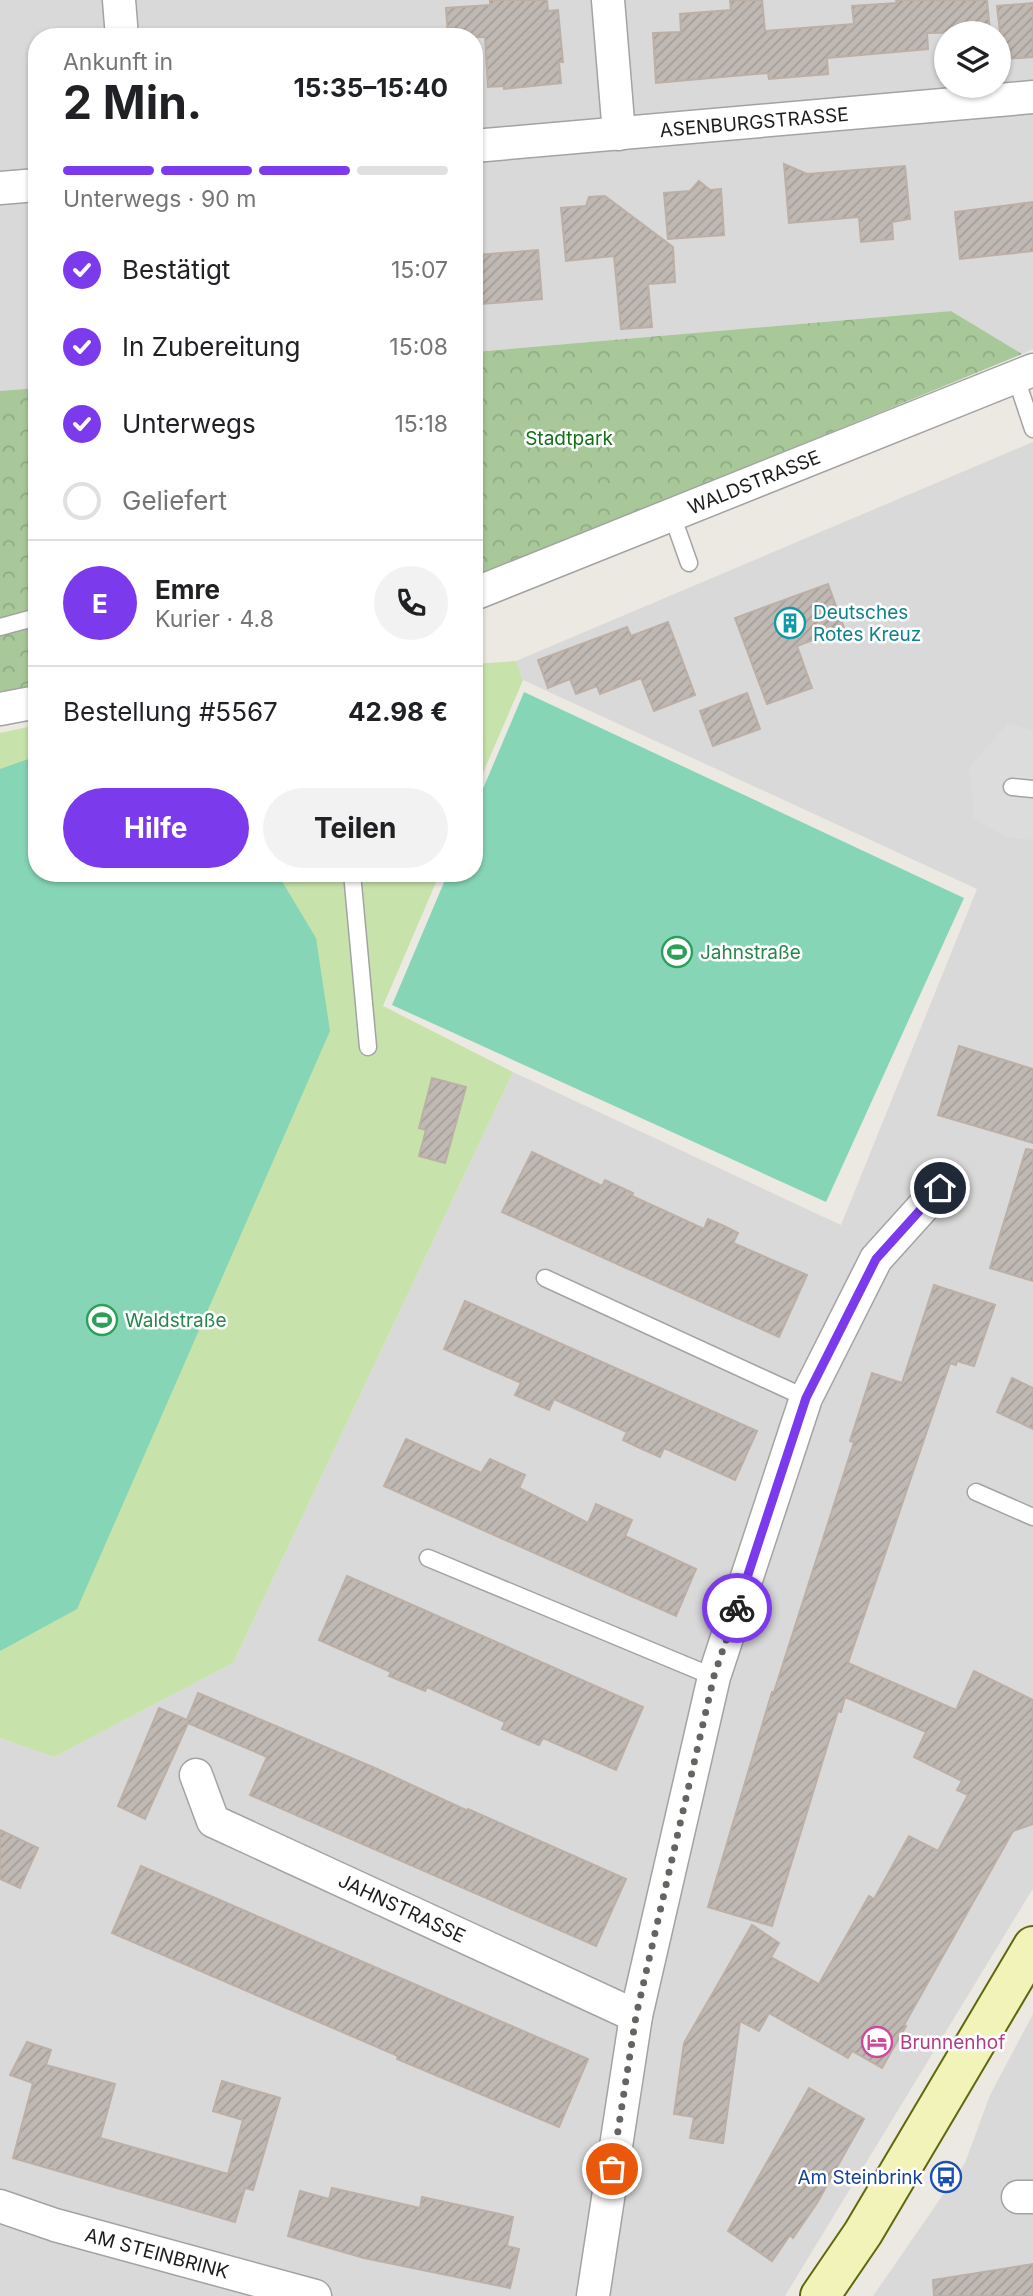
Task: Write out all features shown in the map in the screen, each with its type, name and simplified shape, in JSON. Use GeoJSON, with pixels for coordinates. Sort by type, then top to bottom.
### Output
{"type":"FeatureCollection","features":[{"type":"Feature","properties":{"kind":"main road"},"geometry":{"type":"LineString","coordinates":[[820,2296],[863,2233],[1033,1946]]}},
{"type":"Feature","properties":{"kind":"street"},"geometry":{"type":"LineString","coordinates":[[119,0],[121,28]]}},
{"type":"Feature","properties":{"kind":"street"},"geometry":{"type":"LineString","coordinates":[[608,0],[619,134]]}},
{"type":"Feature","properties":{"kind":"street","name":"ASENBURGSTRASSE"},"geometry":{"type":"LineString","coordinates":[[483,145],[1033,97]]}},
{"type":"Feature","properties":{"kind":"street"},"geometry":{"type":"LineString","coordinates":[[0,188],[28,186]]}},
{"type":"Feature","properties":{"kind":"street","name":"WALDSTRASSE"},"geometry":{"type":"LineString","coordinates":[[483,590],[1024,374]]}},
{"type":"Feature","properties":{"kind":"street"},"geometry":{"type":"LineString","coordinates":[[0,709],[28,704]]}},
{"type":"Feature","properties":{"kind":"street"},"geometry":{"type":"LineString","coordinates":[[593,2296],[636,2016],[714,1676],[806,1398],[876,1259],[940,1188]]}},
{"type":"Feature","properties":{"kind":"street","name":"JAHNSTRASSE"},"geometry":{"type":"LineString","coordinates":[[196,1774],[213,1821],[636,2016]]}},
{"type":"Feature","properties":{"kind":"street","name":"AM STEINBRINK"},"geometry":{"type":"LineString","coordinates":[[0,2206],[55,2225],[315,2296]]}},
{"type":"Feature","properties":{"kind":"lane"},"geometry":{"type":"LineString","coordinates":[[1024,374],[1033,429]]}},
{"type":"Feature","properties":{"kind":"lane"},"geometry":{"type":"LineString","coordinates":[[672,515],[689,563]]}},
{"type":"Feature","properties":{"kind":"lane"},"geometry":{"type":"LineString","coordinates":[[0,627],[28,619]]}},
{"type":"Feature","properties":{"kind":"lane"},"geometry":{"type":"LineString","coordinates":[[1012,787],[1033,789]]}},
{"type":"Feature","properties":{"kind":"lane"},"geometry":{"type":"LineString","coordinates":[[353,882],[368,1047]]}},
{"type":"Feature","properties":{"kind":"lane"},"geometry":{"type":"LineString","coordinates":[[545,1278],[806,1398]]}},
{"type":"Feature","properties":{"kind":"lane"},"geometry":{"type":"LineString","coordinates":[[976,1492],[1033,1517]]}},
{"type":"Feature","properties":{"kind":"lane"},"geometry":{"type":"LineString","coordinates":[[428,1558],[714,1676]]}},
{"type":"Feature","properties":{"kind":"shaded area"},"geometry":{"type":"Polygon","coordinates":[[[0,0],[1033,0],[1033,349],[1022,354],[951,311],[483,351],[483,28],[28,28],[28,389],[0,391],[0,0]]]}},
{"type":"Feature","properties":{"kind":"shaded area"},"geometry":{"type":"Polygon","coordinates":[[[1033,442],[1033,1889],[785,2296],[0,2296],[0,1738],[54,1757],[233,1663],[513,1072],[841,1225],[977,889],[523,680],[516,661],[1033,442]]]}},
{"type":"Feature","properties":{"kind":"shaded area"},"geometry":{"type":"Polygon","coordinates":[[[1008,723],[1033,731],[1033,840],[1005,837],[974,818],[969,768],[1008,723]]]}},
{"type":"Feature","properties":{"kind":"shaded area"},"geometry":{"type":"Polygon","coordinates":[[[1033,2014],[1033,2296],[873,2296],[965,2163],[990,2095],[1033,2014]]]}},
{"type":"Feature","properties":{"kind":"green space","name":"Stadtpark"},"geometry":{"type":"Polygon","coordinates":[[[951,311],[1022,354],[483,575],[483,351],[951,311]]]}},
{"type":"Feature","properties":{"kind":"green space"},"geometry":{"type":"Polygon","coordinates":[[[28,389],[28,691],[0,696],[0,391],[28,389]]]}},
{"type":"Feature","properties":{"kind":"green space"},"geometry":{"type":"Polygon","coordinates":[[[516,661],[523,680],[483,773],[483,663],[516,661]]]}},
{"type":"Feature","properties":{"kind":"green space","name":"Jahnstraße"},"geometry":{"type":"Polygon","coordinates":[[[524,692],[964,898],[826,1202],[392,1005],[444,882],[483,882],[483,789],[524,692]]]}},
{"type":"Feature","properties":{"kind":"green space"},"geometry":{"type":"Polygon","coordinates":[[[28,727],[28,882],[436,882],[383,1006],[513,1072],[233,1663],[54,1757],[0,1738],[0,733],[28,727]]]}},
{"type":"Feature","properties":{"kind":"green space","name":"Waldstraße"},"geometry":{"type":"Polygon","coordinates":[[[28,759],[28,882],[282,882],[316,938],[330,1031],[77,1609],[0,1651],[0,769],[28,759]]]}},
{"type":"Feature","properties":{"kind":"building"},"geometry":{"type":"Polygon","coordinates":[[[490,0],[547,0],[548,11],[558,10],[563,62],[559,62],[561,83],[504,89],[504,86],[488,87],[483,28],[447,28],[446,8],[490,5],[490,0]]]}},
{"type":"Feature","properties":{"kind":"building"},"geometry":{"type":"Polygon","coordinates":[[[730,0],[762,0],[765,31],[854,24],[852,6],[897,3],[896,0],[987,0],[989,21],[934,21],[934,33],[927,33],[928,49],[827,58],[828,74],[769,79],[768,73],[656,83],[653,33],[681,32],[680,14],[731,10],[730,0]]]}},
{"type":"Feature","properties":{"kind":"building"},"geometry":{"type":"Polygon","coordinates":[[[1033,3],[1033,57],[1011,58],[1011,21],[999,21],[997,6],[1033,3]]]}},
{"type":"Feature","properties":{"kind":"building"},"geometry":{"type":"Polygon","coordinates":[[[784,164],[807,174],[905,166],[910,219],[892,222],[893,239],[861,242],[859,217],[789,223],[784,164]]]}},
{"type":"Feature","properties":{"kind":"building"},"geometry":{"type":"Polygon","coordinates":[[[699,181],[710,190],[721,189],[724,235],[668,239],[664,193],[690,191],[699,181]]]}},
{"type":"Feature","properties":{"kind":"building"},"geometry":{"type":"Polygon","coordinates":[[[605,196],[673,247],[675,282],[648,284],[652,327],[621,329],[614,256],[566,261],[561,208],[586,206],[589,197],[605,196]]]}},
{"type":"Feature","properties":{"kind":"building"},"geometry":{"type":"Polygon","coordinates":[[[1033,202],[1033,251],[960,259],[955,212],[1033,202]]]}},
{"type":"Feature","properties":{"kind":"building"},"geometry":{"type":"Polygon","coordinates":[[[538,250],[542,299],[483,304],[483,255],[538,250]]]}},
{"type":"Feature","properties":{"kind":"building","name":"Deutsches Rotes Kreuz"},"geometry":{"type":"Polygon","coordinates":[[[828,584],[844,628],[797,646],[812,688],[767,704],[735,618],[828,584]]]}},
{"type":"Feature","properties":{"kind":"building"},"geometry":{"type":"Polygon","coordinates":[[[668,622],[695,695],[654,711],[641,678],[600,694],[597,686],[576,694],[570,679],[548,688],[538,660],[627,627],[631,636],[668,622]]]}},
{"type":"Feature","properties":{"kind":"building"},"geometry":{"type":"Polygon","coordinates":[[[747,693],[760,729],[713,746],[700,711],[747,693]]]}},
{"type":"Feature","properties":{"kind":"building"},"geometry":{"type":"Polygon","coordinates":[[[959,1046],[1033,1069],[1033,1143],[938,1115],[959,1046]]]}},
{"type":"Feature","properties":{"kind":"building"},"geometry":{"type":"Polygon","coordinates":[[[432,1078],[466,1087],[445,1163],[419,1156],[426,1130],[419,1128],[432,1078]]]}},
{"type":"Feature","properties":{"kind":"building"},"geometry":{"type":"Polygon","coordinates":[[[1026,1149],[1033,1150],[1033,1281],[990,1268],[1026,1149]]]}},
{"type":"Feature","properties":{"kind":"building"},"geometry":{"type":"Polygon","coordinates":[[[532,1152],[602,1186],[605,1180],[633,1193],[632,1196],[704,1229],[708,1219],[724,1226],[738,1233],[733,1243],[807,1275],[779,1337],[502,1212],[532,1152]]]}},
{"type":"Feature","properties":{"kind":"building"},"geometry":{"type":"Polygon","coordinates":[[[934,1285],[995,1305],[974,1366],[957,1361],[956,1365],[950,1363],[848,1663],[956,1710],[974,1671],[1033,1700],[1033,1824],[1013,1831],[882,2068],[852,2051],[848,2058],[769,2013],[759,2031],[740,2021],[723,2143],[690,2138],[694,2117],[674,2114],[684,2043],[752,1925],[779,1943],[771,1957],[819,1984],[869,1896],[874,1899],[909,1836],[938,1851],[968,1795],[957,1790],[962,1781],[914,1757],[926,1732],[845,1697],[841,1712],[838,1711],[772,1926],[708,1907],[772,1692],[854,1442],[850,1441],[872,1373],[902,1383],[934,1285]]]}},
{"type":"Feature","properties":{"kind":"building"},"geometry":{"type":"Polygon","coordinates":[[[465,1301],[757,1431],[735,1480],[664,1448],[660,1457],[642,1449],[623,1440],[627,1432],[554,1399],[549,1410],[515,1395],[521,1383],[444,1349],[465,1301]]]}},
{"type":"Feature","properties":{"kind":"building"},"geometry":{"type":"Polygon","coordinates":[[[1012,1378],[1033,1388],[1033,1429],[997,1412],[1012,1378]]]}},
{"type":"Feature","properties":{"kind":"building"},"geometry":{"type":"Polygon","coordinates":[[[406,1439],[481,1473],[490,1459],[525,1475],[519,1488],[588,1523],[596,1504],[632,1520],[625,1536],[696,1569],[676,1616],[384,1486],[406,1439]]]}},
{"type":"Feature","properties":{"kind":"building"},"geometry":{"type":"Polygon","coordinates":[[[347,1576],[643,1707],[616,1770],[543,1738],[539,1745],[502,1729],[505,1722],[427,1687],[425,1691],[389,1676],[391,1672],[319,1640],[347,1576]]]}},
{"type":"Feature","properties":{"kind":"building"},"geometry":{"type":"Polygon","coordinates":[[[198,1693],[626,1879],[596,1946],[250,1795],[267,1757],[188,1723],[145,1819],[118,1806],[159,1708],[187,1720],[198,1693]]]}},
{"type":"Feature","properties":{"kind":"building"},"geometry":{"type":"Polygon","coordinates":[[[0,1830],[38,1848],[20,1888],[0,1879],[0,1830]]]}},
{"type":"Feature","properties":{"kind":"building"},"geometry":{"type":"Polygon","coordinates":[[[141,1866],[588,2059],[559,2127],[397,2059],[398,2056],[112,1933],[141,1866]]]}},
{"type":"Feature","properties":{"kind":"building"},"geometry":{"type":"Polygon","coordinates":[[[27,2042],[51,2050],[46,2065],[115,2084],[100,2138],[228,2174],[243,2120],[213,2111],[222,2081],[280,2098],[253,2190],[245,2188],[235,2222],[13,2158],[33,2083],[10,2075],[27,2042]]]}},
{"type":"Feature","properties":{"kind":"building"},"geometry":{"type":"Polygon","coordinates":[[[809,2088],[864,2119],[817,2203],[793,2238],[790,2235],[772,2261],[728,2231],[809,2088]]]}},
{"type":"Feature","properties":{"kind":"building"},"geometry":{"type":"Polygon","coordinates":[[[332,2188],[420,2208],[422,2197],[513,2217],[507,2246],[519,2249],[510,2288],[364,2258],[288,2236],[300,2191],[329,2199],[332,2188]]]}},
{"type":"Feature","properties":{"kind":"building"},"geometry":{"type":"Polygon","coordinates":[[[1033,2264],[1033,2296],[934,2296],[933,2280],[1033,2264]]]}},
{"type":"Feature","properties":{"kind":"way so far"},"geometry":{"type":"LineString","coordinates":[[612,2169],[636,2016],[714,1676],[737,1608]]}},
{"type":"Feature","properties":{"kind":"place","name":"Deutsches Rotes Kreuz"},"geometry":{"type":"Point","coordinates":[790,623]}},
{"type":"Feature","properties":{"kind":"place","name":"Jahnstraße"},"geometry":{"type":"Point","coordinates":[677,952]}},
{"type":"Feature","properties":{"kind":"place","name":"Waldstraße"},"geometry":{"type":"Point","coordinates":[102,1320]}},
{"type":"Feature","properties":{"kind":"place","name":"Brunnenhof"},"geometry":{"type":"Point","coordinates":[877,2042]}},
{"type":"Feature","properties":{"kind":"place","name":"Am Steinbrink"},"geometry":{"type":"Point","coordinates":[946,2177]}},
{"type":"Feature","properties":{"kind":"route"},"geometry":{"type":"LineString","coordinates":[[737,1608],[806,1398],[876,1259],[940,1188]]}}]}
